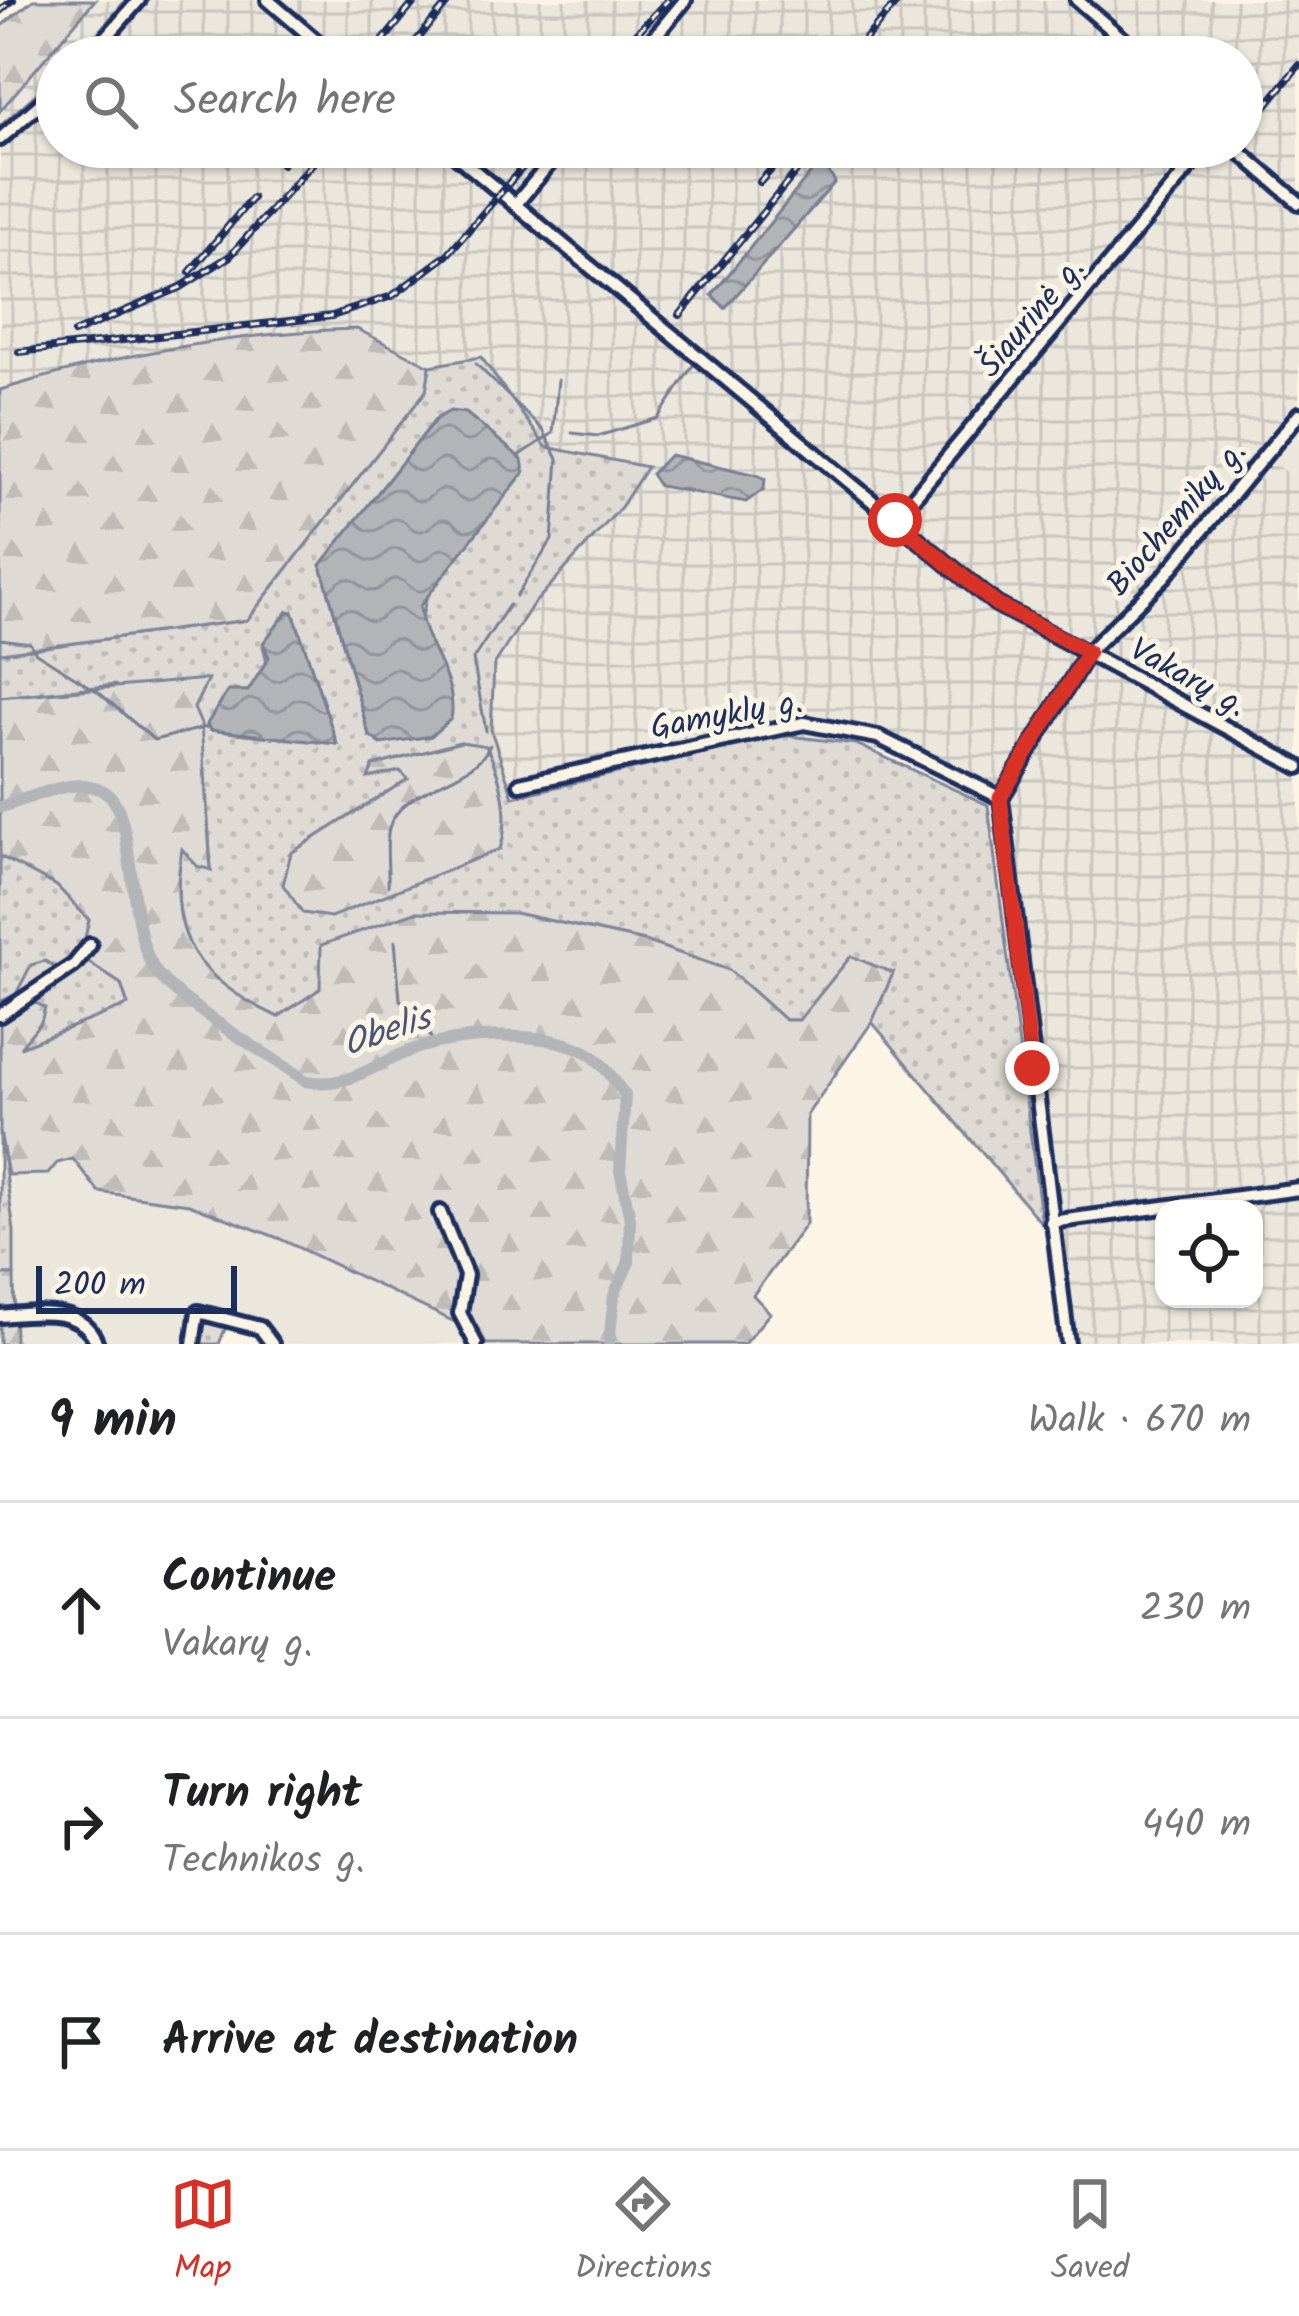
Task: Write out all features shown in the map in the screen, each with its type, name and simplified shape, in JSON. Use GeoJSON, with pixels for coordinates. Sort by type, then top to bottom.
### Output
{"type":"FeatureCollection","features":[{"type":"Feature","properties":{"kind":"street"},"geometry":{"type":"LineString","coordinates":[[107,36],[140,0]]}},
{"type":"Feature","properties":{"kind":"street"},"geometry":{"type":"LineString","coordinates":[[268,0],[310,36]]}},
{"type":"Feature","properties":{"kind":"street"},"geometry":{"type":"LineString","coordinates":[[655,36],[685,0]]}},
{"type":"Feature","properties":{"kind":"street"},"geometry":{"type":"LineString","coordinates":[[1077,0],[1119,36]]}},
{"type":"Feature","properties":{"kind":"street"},"geometry":{"type":"LineString","coordinates":[[0,139],[36,107]]}},
{"type":"Feature","properties":{"kind":"street","name":"Vakarų g."},"geometry":{"type":"LineString","coordinates":[[472,168],[996,604],[1299,767]]}},
{"type":"Feature","properties":{"kind":"street"},"geometry":{"type":"LineString","coordinates":[[516,204],[546,168]]}},
{"type":"Feature","properties":{"kind":"street","name":"Šiaurinė g."},"geometry":{"type":"LineString","coordinates":[[895,520],[1188,168]]}},
{"type":"Feature","properties":{"kind":"street"},"geometry":{"type":"LineString","coordinates":[[1258,168],[1299,203]]}},
{"type":"Feature","properties":{"kind":"street","name":"Biochemikų g."},"geometry":{"type":"LineString","coordinates":[[1000,798],[1088,652],[1164,577],[1299,414]]}},
{"type":"Feature","properties":{"kind":"street","name":"Gamyklų g."},"geometry":{"type":"LineString","coordinates":[[520,784],[804,723],[878,737],[1000,798]]}},
{"type":"Feature","properties":{"kind":"street"},"geometry":{"type":"LineString","coordinates":[[1000,798],[1068,1344]]}},
{"type":"Feature","properties":{"kind":"street"},"geometry":{"type":"LineString","coordinates":[[0,1015],[63,974],[90,945]]}},
{"type":"Feature","properties":{"kind":"street"},"geometry":{"type":"LineString","coordinates":[[1052,1222],[1299,1189]]}},
{"type":"Feature","properties":{"kind":"street"},"geometry":{"type":"LineString","coordinates":[[440,1212],[466,1275],[460,1313],[476,1344]]}},
{"type":"Feature","properties":{"kind":"street"},"geometry":{"type":"LineString","coordinates":[[193,1344],[198,1312],[260,1328],[272,1344]]}},
{"type":"Feature","properties":{"kind":"street"},"geometry":{"type":"LineString","coordinates":[[0,1316],[69,1315],[83,1322],[97,1344]]}},
{"type":"Feature","properties":{"kind":"shaded area"},"geometry":{"type":"Polygon","coordinates":[[[95,0],[1299,0],[1299,427],[1271,461],[1299,481],[1299,1344],[1073,1344],[1007,797],[996,787],[856,744],[781,735],[513,798],[491,730],[494,665],[532,606],[630,496],[646,467],[546,447],[481,357],[430,366],[357,329],[303,330],[75,367],[0,390],[0,111],[36,69],[36,168],[1263,168],[1263,36],[64,36],[95,0]]]}},
{"type":"Feature","properties":{"kind":"shaded area"},"geometry":{"type":"Polygon","coordinates":[[[1299,427],[1299,481],[1270,461],[1299,427]]]}},
{"type":"Feature","properties":{"kind":"shaded area"},"geometry":{"type":"Polygon","coordinates":[[[64,1159],[80,1163],[99,1192],[189,1204],[278,1238],[458,1324],[461,1317],[476,1344],[272,1344],[190,1311],[185,1344],[15,1344],[8,1175],[48,1175],[64,1159]]]}},
{"type":"Feature","properties":{"kind":"green space"},"geometry":{"type":"Polygon","coordinates":[[[33,0],[95,0],[64,36],[36,36],[36,69],[0,111],[0,27],[33,0]]]}},
{"type":"Feature","properties":{"kind":"green space"},"geometry":{"type":"Polygon","coordinates":[[[357,329],[430,366],[426,391],[247,620],[0,653],[0,390],[177,348],[357,329]]]}},
{"type":"Feature","properties":{"kind":"green space"},"geometry":{"type":"Polygon","coordinates":[[[481,357],[546,447],[647,467],[621,507],[532,606],[494,665],[491,730],[513,797],[781,735],[856,744],[988,805],[1042,1224],[872,1022],[893,973],[799,1020],[785,1020],[729,970],[644,941],[515,913],[320,989],[278,1017],[250,1003],[208,971],[184,931],[179,907],[182,848],[211,869],[205,771],[115,685],[0,697],[0,653],[247,620],[426,391],[430,366],[481,357]],[[436,419],[321,565],[369,735],[431,645],[421,622],[427,594],[524,472],[436,419]],[[293,612],[263,646],[268,666],[248,691],[228,691],[207,724],[210,730],[337,744],[293,612]],[[460,742],[373,766],[400,771],[408,779],[291,853],[477,857],[500,849],[503,797],[486,746],[460,742]]]}},
{"type":"Feature","properties":{"kind":"green space"},"geometry":{"type":"Polygon","coordinates":[[[208,679],[194,708],[201,724],[211,870],[197,866],[182,849],[179,908],[184,932],[208,971],[250,1003],[278,1017],[320,989],[321,945],[415,912],[515,913],[644,941],[729,970],[785,1020],[799,1020],[851,956],[893,973],[872,1022],[807,1115],[806,1224],[753,1295],[770,1313],[744,1344],[476,1344],[461,1319],[459,1324],[278,1238],[189,1204],[99,1192],[73,1159],[57,1163],[48,1174],[8,1175],[0,1131],[0,1002],[16,994],[31,965],[45,961],[63,973],[31,1000],[45,1008],[41,1022],[20,1047],[128,1005],[121,984],[81,957],[89,920],[57,886],[0,856],[0,697],[208,679]]]}},
{"type":"Feature","properties":{"kind":"green space"},"geometry":{"type":"Polygon","coordinates":[[[461,742],[486,746],[496,771],[505,810],[500,849],[331,917],[303,913],[283,885],[291,853],[408,779],[400,771],[368,778],[373,766],[461,742]]]}},
{"type":"Feature","properties":{"kind":"green space"},"geometry":{"type":"Polygon","coordinates":[[[0,856],[57,886],[89,920],[81,957],[121,984],[128,1006],[17,1049],[16,994],[0,1002],[0,856]]]}},
{"type":"Feature","properties":{"kind":"green space"},"geometry":{"type":"Polygon","coordinates":[[[0,1131],[14,1231],[14,1275],[0,1275],[0,1131]]]}},
{"type":"Feature","properties":{"kind":"green space"},"geometry":{"type":"Polygon","coordinates":[[[0,1275],[14,1275],[15,1344],[0,1344],[0,1275]]]}},
{"type":"Feature","properties":{"kind":"green space"},"geometry":{"type":"Polygon","coordinates":[[[189,1310],[245,1323],[225,1329],[219,1344],[185,1344],[189,1310]]]}},
{"type":"Feature","properties":{"kind":"water"},"geometry":{"type":"Polygon","coordinates":[[[815,168],[826,168],[835,182],[725,308],[712,295],[815,168]]]}},
{"type":"Feature","properties":{"kind":"water"},"geometry":{"type":"Polygon","coordinates":[[[450,411],[466,413],[522,459],[524,472],[420,606],[450,690],[451,719],[431,736],[381,744],[369,735],[321,565],[436,419],[450,411]]]}},
{"type":"Feature","properties":{"kind":"water"},"geometry":{"type":"Polygon","coordinates":[[[670,455],[757,475],[765,479],[764,489],[746,502],[659,486],[651,474],[670,455]]]}},
{"type":"Feature","properties":{"kind":"water"},"geometry":{"type":"Polygon","coordinates":[[[288,611],[293,612],[337,744],[210,730],[207,724],[228,691],[248,691],[269,657],[263,643],[288,611]]]}},
{"type":"Feature","properties":{"kind":"waterway"},"geometry":{"type":"LineString","coordinates":[[95,36],[126,0]]}},
{"type":"Feature","properties":{"kind":"waterway"},"geometry":{"type":"LineString","coordinates":[[0,126],[36,94]]}},
{"type":"Feature","properties":{"kind":"waterway"},"geometry":{"type":"LineString","coordinates":[[572,433],[598,436],[658,418],[694,364],[671,341]]}},
{"type":"Feature","properties":{"kind":"waterway"},"geometry":{"type":"LineString","coordinates":[[476,364],[543,430],[558,459],[552,540],[516,596]]}},
{"type":"Feature","properties":{"kind":"waterway"},"geometry":{"type":"LineString","coordinates":[[519,456],[553,433],[558,380]]}},
{"type":"Feature","properties":{"kind":"waterway"},"geometry":{"type":"LineString","coordinates":[[486,731],[473,659],[509,605]]}},
{"type":"Feature","properties":{"kind":"waterway"},"geometry":{"type":"LineString","coordinates":[[0,639],[30,643],[36,653],[97,691],[154,740],[207,727]]}},
{"type":"Feature","properties":{"kind":"waterway"},"geometry":{"type":"LineString","coordinates":[[388,886],[388,835],[396,814],[422,793],[469,768],[490,745]]}},
{"type":"Feature","properties":{"kind":"waterway","name":"Obelis"},"geometry":{"type":"LineString","coordinates":[[0,807],[70,786],[93,787],[108,794],[125,831],[139,927],[153,967],[200,1010],[306,1081],[336,1082],[431,1044],[479,1037],[556,1041],[595,1058],[625,1095],[620,1170],[630,1219],[629,1262],[614,1295],[609,1344]]}},
{"type":"Feature","properties":{"kind":"waterway"},"geometry":{"type":"LineString","coordinates":[[395,941],[400,1000],[412,1005],[434,1043]]}},
{"type":"Feature","properties":{"kind":"railway"},"geometry":{"type":"LineString","coordinates":[[0,11],[13,0]]}},
{"type":"Feature","properties":{"kind":"railway"},"geometry":{"type":"LineString","coordinates":[[387,36],[416,0]]}},
{"type":"Feature","properties":{"kind":"railway"},"geometry":{"type":"LineString","coordinates":[[420,36],[450,0]]}},
{"type":"Feature","properties":{"kind":"railway"},"geometry":{"type":"LineString","coordinates":[[634,36],[668,0]]}},
{"type":"Feature","properties":{"kind":"railway"},"geometry":{"type":"LineString","coordinates":[[868,36],[899,0]]}},
{"type":"Feature","properties":{"kind":"railway"},"geometry":{"type":"LineString","coordinates":[[1263,109],[1299,65]]}},
{"type":"Feature","properties":{"kind":"railway"},"geometry":{"type":"LineString","coordinates":[[74,333],[181,287],[230,256],[308,168]]}},
{"type":"Feature","properties":{"kind":"railway"},"geometry":{"type":"LineString","coordinates":[[19,352],[332,316],[392,296],[447,255],[522,168]]}},
{"type":"Feature","properties":{"kind":"railway"},"geometry":{"type":"LineString","coordinates":[[760,182],[772,168]]}},
{"type":"Feature","properties":{"kind":"railway"},"geometry":{"type":"LineString","coordinates":[[680,315],[799,168]]}},
{"type":"Feature","properties":{"kind":"railway"},"geometry":{"type":"LineString","coordinates":[[190,272],[252,198]]}},
{"type":"Feature","properties":{"kind":"route"},"geometry":{"type":"LineString","coordinates":[[895,520],[996,604],[1088,652],[1000,798],[1032,1068]]}}]}
